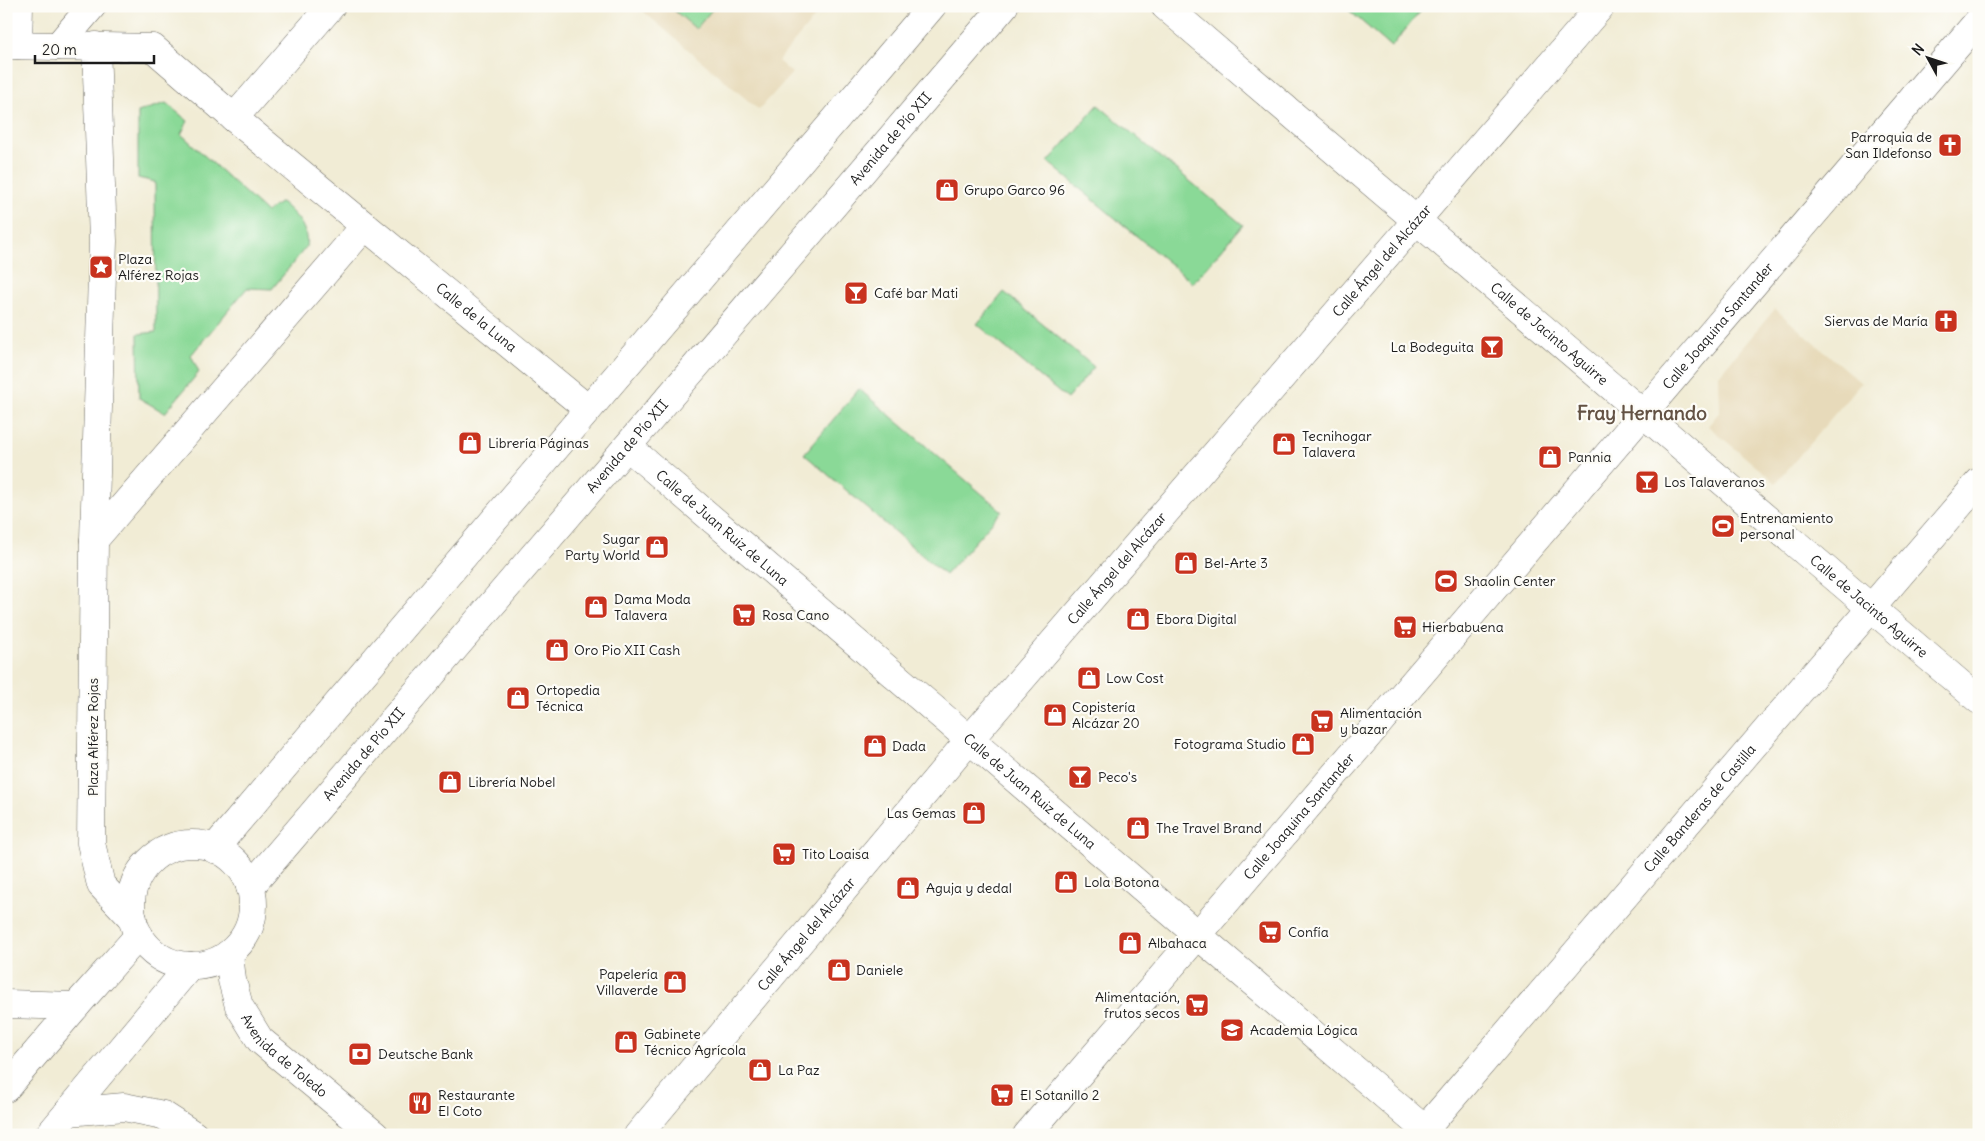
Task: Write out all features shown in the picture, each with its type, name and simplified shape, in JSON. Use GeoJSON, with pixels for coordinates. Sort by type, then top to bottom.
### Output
{"type":"FeatureCollection","features":[{"type":"Feature","properties":{"kind":"street"},"geometry":{"type":"LineString","coordinates":[[19,6],[12,45],[153,48],[234,118],[365,226],[94,540]]}},
{"type":"Feature","properties":{"kind":"street"},"geometry":{"type":"LineString","coordinates":[[58,46],[92,6]]}},
{"type":"Feature","properties":{"kind":"street"},"geometry":{"type":"LineString","coordinates":[[234,118],[331,6]]}},
{"type":"Feature","properties":{"kind":"street"},"geometry":{"type":"LineString","coordinates":[[214,849],[932,6]]}},
{"type":"Feature","properties":{"kind":"street","name":"Avenida de Pío XII"},"geometry":{"type":"LineString","coordinates":[[250,887],[1004,6]]}},
{"type":"Feature","properties":{"kind":"street","name":"Calle de Jacinto Aguirre"},"geometry":{"type":"LineString","coordinates":[[1165,6],[1979,700]]}},
{"type":"Feature","properties":{"kind":"street","name":"Calle Ángel del Alcázar"},"geometry":{"type":"LineString","coordinates":[[638,1135],[970,739],[1418,222],[1601,6]]}},
{"type":"Feature","properties":{"kind":"street","name":"Calle Joaquina Santander"},"geometry":{"type":"LineString","coordinates":[[1027,1135],[1642,412],[1979,20]]}},
{"type":"Feature","properties":{"kind":"street","name":"Plaza Alférez Rojas"},"geometry":{"type":"LineString","coordinates":[[96,46],[103,241],[94,540],[91,843],[101,885],[136,927]]}},
{"type":"Feature","properties":{"kind":"street","name":"Calle de la Luna"},"geometry":{"type":"LineString","coordinates":[[365,226],[588,409]]}},
{"type":"Feature","properties":{"kind":"street","name":"Calle de Juan Ruiz de Luna"},"geometry":{"type":"LineString","coordinates":[[628,447],[1198,934],[1425,1133]]}},
{"type":"Feature","properties":{"kind":"street","name":"Calle Banderas de Castilla"},"geometry":{"type":"LineString","coordinates":[[1425,1133],[1979,482]]}},
{"type":"Feature","properties":{"kind":"street"},"geometry":{"type":"LineString","coordinates":[[200,845],[214,849],[234,861],[250,887],[253,904],[250,924],[241,942],[229,954],[211,963],[190,966],[176,964],[164,959],[150,949],[136,927],[131,903],[140,874],[151,861],[171,849],[200,845]]}},
{"type":"Feature","properties":{"kind":"street"},"geometry":{"type":"LineString","coordinates":[[6,1088],[76,1006],[136,927]]}},
{"type":"Feature","properties":{"kind":"street","name":"Avenida de Toledo"},"geometry":{"type":"LineString","coordinates":[[229,954],[232,980],[239,1006],[260,1040],[375,1135]]}},
{"type":"Feature","properties":{"kind":"street"},"geometry":{"type":"LineString","coordinates":[[49,1135],[190,966]]}},
{"type":"Feature","properties":{"kind":"street"},"geometry":{"type":"LineString","coordinates":[[6,1004],[76,1006]]}},
{"type":"Feature","properties":{"kind":"street"},"geometry":{"type":"LineString","coordinates":[[68,1112],[124,1107],[163,1115],[194,1135]]}},
{"type":"Feature","properties":{"kind":"shaded area"},"geometry":{"type":"Polygon","coordinates":[[[637,6],[824,6],[778,61],[792,73],[759,110],[637,6]]]}},
{"type":"Feature","properties":{"kind":"shaded area"},"geometry":{"type":"Polygon","coordinates":[[[1775,309],[1861,383],[1776,483],[1708,426],[1720,411],[1719,375],[1775,309]]]}},
{"type":"Feature","properties":{"kind":"green space"},"geometry":{"type":"Polygon","coordinates":[[[669,6],[715,6],[696,29],[669,6]]]}},
{"type":"Feature","properties":{"kind":"green space"},"geometry":{"type":"Polygon","coordinates":[[[1344,6],[1425,6],[1391,47],[1344,6]]]}},
{"type":"Feature","properties":{"kind":"green space"},"geometry":{"type":"Polygon","coordinates":[[[166,103],[188,121],[181,134],[266,212],[281,202],[291,211],[303,227],[306,247],[272,289],[247,288],[191,355],[199,372],[165,413],[139,398],[138,334],[156,332],[155,182],[138,178],[138,112],[166,103]]]}},
{"type":"Feature","properties":{"kind":"green space"},"geometry":{"type":"Polygon","coordinates":[[[1098,105],[1243,225],[1193,283],[1048,162],[1098,105]]]}},
{"type":"Feature","properties":{"kind":"green space"},"geometry":{"type":"Polygon","coordinates":[[[1004,292],[1094,367],[1067,399],[977,324],[1004,292]]]}},
{"type":"Feature","properties":{"kind":"green space"},"geometry":{"type":"Polygon","coordinates":[[[859,389],[1002,511],[945,575],[804,454],[859,389]]]}},
{"type":"Feature","properties":{"kind":"place","name":"Parroquia de San Ildefonso"},"geometry":{"type":"Point","coordinates":[1950,145]}},
{"type":"Feature","properties":{"kind":"place","name":"Grupo Garco 96"},"geometry":{"type":"Point","coordinates":[947,190]}},
{"type":"Feature","properties":{"kind":"place","name":"Plaza Alférez Rojas"},"geometry":{"type":"Point","coordinates":[101,267]}},
{"type":"Feature","properties":{"kind":"place","name":"Café bar Mati"},"geometry":{"type":"Point","coordinates":[856,293]}},
{"type":"Feature","properties":{"kind":"place","name":"Siervas de María"},"geometry":{"type":"Point","coordinates":[1946,321]}},
{"type":"Feature","properties":{"kind":"place","name":"La Bodeguita"},"geometry":{"type":"Point","coordinates":[1492,347]}},
{"type":"Feature","properties":{"kind":"place","name":"Librería Páginas"},"geometry":{"type":"Point","coordinates":[470,443]}},
{"type":"Feature","properties":{"kind":"place","name":"Tecnihogar Talavera"},"geometry":{"type":"Point","coordinates":[1284,444]}},
{"type":"Feature","properties":{"kind":"place","name":"Pannia"},"geometry":{"type":"Point","coordinates":[1550,457]}},
{"type":"Feature","properties":{"kind":"place","name":"Los Talaveranos"},"geometry":{"type":"Point","coordinates":[1647,482]}},
{"type":"Feature","properties":{"kind":"place","name":"Entrenamiento personal"},"geometry":{"type":"Point","coordinates":[1723,526]}},
{"type":"Feature","properties":{"kind":"place","name":"Sugar Party World"},"geometry":{"type":"Point","coordinates":[657,547]}},
{"type":"Feature","properties":{"kind":"place","name":"Bel-Arte 3"},"geometry":{"type":"Point","coordinates":[1186,563]}},
{"type":"Feature","properties":{"kind":"place","name":"Shaolin Center"},"geometry":{"type":"Point","coordinates":[1446,581]}},
{"type":"Feature","properties":{"kind":"place","name":"Dama Moda Talavera"},"geometry":{"type":"Point","coordinates":[596,607]}},
{"type":"Feature","properties":{"kind":"place","name":"Rosa Cano"},"geometry":{"type":"Point","coordinates":[744,615]}},
{"type":"Feature","properties":{"kind":"place","name":"Ebora Digital"},"geometry":{"type":"Point","coordinates":[1138,619]}},
{"type":"Feature","properties":{"kind":"place","name":"Hierbabuena"},"geometry":{"type":"Point","coordinates":[1405,627]}},
{"type":"Feature","properties":{"kind":"place","name":"Oro Pio XII Cash"},"geometry":{"type":"Point","coordinates":[557,650]}},
{"type":"Feature","properties":{"kind":"place","name":"Low Cost"},"geometry":{"type":"Point","coordinates":[1089,678]}},
{"type":"Feature","properties":{"kind":"place","name":"Ortopedia Técnica"},"geometry":{"type":"Point","coordinates":[518,698]}},
{"type":"Feature","properties":{"kind":"place","name":"Copistería Alcázar 20"},"geometry":{"type":"Point","coordinates":[1055,715]}},
{"type":"Feature","properties":{"kind":"place","name":"Alimentación y bazar"},"geometry":{"type":"Point","coordinates":[1322,721]}},
{"type":"Feature","properties":{"kind":"place","name":"Fotograma Studio"},"geometry":{"type":"Point","coordinates":[1303,744]}},
{"type":"Feature","properties":{"kind":"place","name":"Dada"},"geometry":{"type":"Point","coordinates":[875,746]}},
{"type":"Feature","properties":{"kind":"place","name":"Peco's"},"geometry":{"type":"Point","coordinates":[1080,777]}},
{"type":"Feature","properties":{"kind":"place","name":"Librería Nobel"},"geometry":{"type":"Point","coordinates":[450,782]}},
{"type":"Feature","properties":{"kind":"place","name":"Las Gemas"},"geometry":{"type":"Point","coordinates":[974,813]}},
{"type":"Feature","properties":{"kind":"place","name":"The Travel Brand"},"geometry":{"type":"Point","coordinates":[1138,828]}},
{"type":"Feature","properties":{"kind":"place","name":"Tito Loaisa"},"geometry":{"type":"Point","coordinates":[784,854]}},
{"type":"Feature","properties":{"kind":"place","name":"Lola Botona"},"geometry":{"type":"Point","coordinates":[1066,882]}},
{"type":"Feature","properties":{"kind":"place","name":"Aguja y dedal"},"geometry":{"type":"Point","coordinates":[908,888]}},
{"type":"Feature","properties":{"kind":"place","name":"Confía"},"geometry":{"type":"Point","coordinates":[1270,932]}},
{"type":"Feature","properties":{"kind":"place","name":"Albahaca"},"geometry":{"type":"Point","coordinates":[1130,943]}},
{"type":"Feature","properties":{"kind":"place","name":"Daniele"},"geometry":{"type":"Point","coordinates":[839,970]}},
{"type":"Feature","properties":{"kind":"place","name":"Papelería Villaverde"},"geometry":{"type":"Point","coordinates":[675,982]}},
{"type":"Feature","properties":{"kind":"place","name":"Alimentación, frutos secos"},"geometry":{"type":"Point","coordinates":[1197,1005]}},
{"type":"Feature","properties":{"kind":"place","name":"Academia Lógica"},"geometry":{"type":"Point","coordinates":[1232,1030]}},
{"type":"Feature","properties":{"kind":"place","name":"Gabinete Técnico Agrícola"},"geometry":{"type":"Point","coordinates":[626,1042]}},
{"type":"Feature","properties":{"kind":"place","name":"Deutsche Bank"},"geometry":{"type":"Point","coordinates":[360,1054]}},
{"type":"Feature","properties":{"kind":"place","name":"La Paz"},"geometry":{"type":"Point","coordinates":[760,1070]}},
{"type":"Feature","properties":{"kind":"place","name":"El Sotanillo 2"},"geometry":{"type":"Point","coordinates":[1002,1095]}},
{"type":"Feature","properties":{"kind":"place","name":"Restaurante El Coto"},"geometry":{"type":"Point","coordinates":[420,1103]}},
{"type":"Feature","properties":{"kind":"district","name":"Fray Hernando"},"geometry":{"type":"Point","coordinates":[1642,413]}}]}
